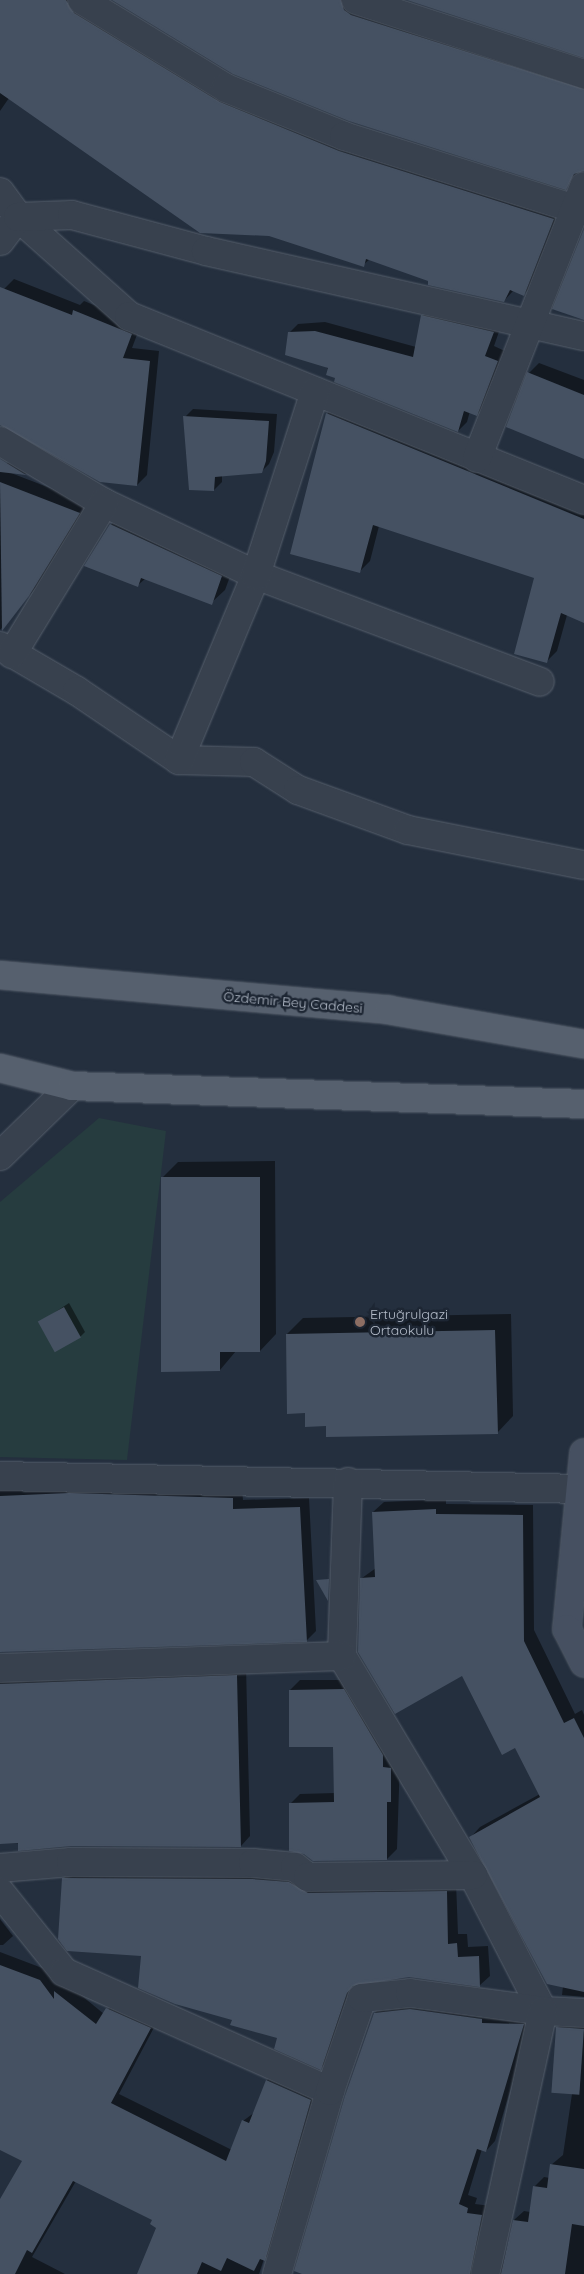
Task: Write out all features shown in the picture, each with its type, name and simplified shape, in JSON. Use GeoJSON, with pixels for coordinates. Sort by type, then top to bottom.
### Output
{"type":"FeatureCollection","features":[{"type":"Feature","properties":{"kind":"main road","name":"Özdemir Bey Caddesi"},"geometry":{"type":"LineString","coordinates":[[0,975],[389,1010],[584,1044]]}},
{"type":"Feature","properties":{"kind":"main road"},"geometry":{"type":"LineString","coordinates":[[0,1068],[72,1086],[584,1104]]}},
{"type":"Feature","properties":{"kind":"street"},"geometry":{"type":"LineString","coordinates":[[82,0],[226,88],[344,136],[580,197],[477,458]]}},
{"type":"Feature","properties":{"kind":"street"},"geometry":{"type":"LineString","coordinates":[[356,0],[584,74]]}},
{"type":"Feature","properties":{"kind":"street"},"geometry":{"type":"LineString","coordinates":[[0,192],[18,217],[129,316],[584,500]]}},
{"type":"Feature","properties":{"kind":"street"},"geometry":{"type":"LineString","coordinates":[[18,217],[72,216],[206,251],[584,336]]}},
{"type":"Feature","properties":{"kind":"street"},"geometry":{"type":"LineString","coordinates":[[0,241],[18,217]]}},
{"type":"Feature","properties":{"kind":"street"},"geometry":{"type":"LineString","coordinates":[[179,760],[256,575],[315,391]]}},
{"type":"Feature","properties":{"kind":"street"},"geometry":{"type":"LineString","coordinates":[[0,441],[104,503],[256,575],[540,682]]}},
{"type":"Feature","properties":{"kind":"street"},"geometry":{"type":"LineString","coordinates":[[104,503],[6,650],[77,691],[179,760],[254,762],[298,790],[408,830],[584,865]]}},
{"type":"Feature","properties":{"kind":"street"},"geometry":{"type":"LineString","coordinates":[[0,1156],[72,1086]]}},
{"type":"Feature","properties":{"kind":"street"},"geometry":{"type":"LineString","coordinates":[[584,1453],[580,1489],[576,1630],[584,1664]]}},
{"type":"Feature","properties":{"kind":"street"},"geometry":{"type":"LineString","coordinates":[[0,1476],[348,1482],[580,1489]]}},
{"type":"Feature","properties":{"kind":"street"},"geometry":{"type":"LineString","coordinates":[[348,1482],[342,1656],[473,1875],[543,2011],[485,2274]]}},
{"type":"Feature","properties":{"kind":"street"},"geometry":{"type":"LineString","coordinates":[[0,1668],[342,1656]]}},
{"type":"Feature","properties":{"kind":"street"},"geometry":{"type":"LineString","coordinates":[[0,1868],[71,1862],[253,1862],[295,1866],[308,1877],[473,1875]]}},
{"type":"Feature","properties":{"kind":"street"},"geometry":{"type":"LineString","coordinates":[[0,1892],[64,1972],[330,2091]]}},
{"type":"Feature","properties":{"kind":"street"},"geometry":{"type":"LineString","coordinates":[[277,2274],[330,2091],[362,1998],[410,1993],[543,2011],[584,2013]]}},
{"type":"Feature","properties":{"kind":"green space"},"geometry":{"type":"Polygon","coordinates":[[[99,1118],[166,1131],[127,1460],[0,1457],[0,1202],[99,1118]]]}},
{"type":"Feature","properties":{"kind":"building"},"geometry":{"type":"Polygon","coordinates":[[[0,0],[66,0],[74,13],[220,102],[339,151],[554,219],[524,296],[510,290],[504,302],[428,285],[428,281],[366,259],[364,267],[269,236],[200,233],[0,93],[0,0]]]}},
{"type":"Feature","properties":{"kind":"building"},"geometry":{"type":"Polygon","coordinates":[[[112,0],[341,0],[344,10],[351,15],[584,89],[584,171],[574,174],[566,190],[349,121],[233,74],[112,0]]]}},
{"type":"Feature","properties":{"kind":"building"},"geometry":{"type":"Polygon","coordinates":[[[407,0],[584,0],[584,58],[407,0]]]}},
{"type":"Feature","properties":{"kind":"building"},"geometry":{"type":"Polygon","coordinates":[[[584,229],[584,320],[552,309],[584,229]]]}},
{"type":"Feature","properties":{"kind":"building"},"geometry":{"type":"Polygon","coordinates":[[[0,287],[72,315],[73,310],[132,334],[123,358],[150,361],[137,486],[100,482],[0,425],[0,287]]]}},
{"type":"Feature","properties":{"kind":"building"},"geometry":{"type":"Polygon","coordinates":[[[421,315],[494,332],[485,356],[498,361],[477,416],[464,411],[458,432],[334,382],[335,378],[326,375],[328,368],[285,355],[288,332],[315,331],[413,357],[421,315]]]}},
{"type":"Feature","properties":{"kind":"building"},"geometry":{"type":"Polygon","coordinates":[[[527,372],[584,395],[584,459],[506,427],[527,372]]]}},
{"type":"Feature","properties":{"kind":"building"},"geometry":{"type":"Polygon","coordinates":[[[326,413],[584,519],[584,623],[561,613],[547,663],[514,654],[534,578],[373,525],[360,573],[290,554],[326,413]]]}},
{"type":"Feature","properties":{"kind":"building"},"geometry":{"type":"Polygon","coordinates":[[[183,416],[269,421],[266,461],[262,473],[215,477],[214,491],[189,490],[183,416]]]}},
{"type":"Feature","properties":{"kind":"building"},"geometry":{"type":"Polygon","coordinates":[[[0,459],[26,475],[0,472],[0,459]]]}},
{"type":"Feature","properties":{"kind":"building"},"geometry":{"type":"Polygon","coordinates":[[[0,482],[80,513],[29,596],[2,631],[0,482]]]}},
{"type":"Feature","properties":{"kind":"building"},"geometry":{"type":"Polygon","coordinates":[[[110,524],[222,576],[212,605],[141,578],[138,587],[84,566],[110,524]]]}},
{"type":"Feature","properties":{"kind":"building"},"geometry":{"type":"Polygon","coordinates":[[[161,1177],[260,1177],[260,1352],[220,1352],[220,1371],[161,1372],[161,1177]]]}},
{"type":"Feature","properties":{"kind":"building"},"geometry":{"type":"Polygon","coordinates":[[[64,1307],[81,1338],[55,1352],[38,1322],[64,1307]]]}},
{"type":"Feature","properties":{"kind":"building"},"geometry":{"type":"Polygon","coordinates":[[[495,1330],[498,1434],[326,1437],[326,1426],[305,1427],[305,1413],[287,1414],[286,1334],[495,1330]]]}},
{"type":"Feature","properties":{"kind":"building"},"geometry":{"type":"Polygon","coordinates":[[[69,1493],[233,1498],[233,1509],[300,1507],[307,1642],[0,1652],[0,1496],[69,1493]]]}},
{"type":"Feature","properties":{"kind":"building"},"geometry":{"type":"Polygon","coordinates":[[[436,1509],[436,1514],[523,1515],[524,1641],[564,1723],[574,1718],[584,1738],[584,1992],[547,1984],[469,1837],[540,1797],[515,1748],[502,1755],[462,1676],[395,1714],[358,1652],[360,1578],[375,1577],[372,1512],[436,1509]]]}},
{"type":"Feature","properties":{"kind":"building"},"geometry":{"type":"Polygon","coordinates":[[[329,1579],[328,1601],[316,1580],[329,1579]]]}},
{"type":"Feature","properties":{"kind":"building"},"geometry":{"type":"Polygon","coordinates":[[[237,1675],[241,1847],[71,1846],[18,1851],[18,1843],[0,1844],[0,1684],[237,1675]]]}},
{"type":"Feature","properties":{"kind":"building"},"geometry":{"type":"Polygon","coordinates":[[[344,1689],[383,1755],[383,1767],[391,1768],[391,1802],[387,1802],[387,1860],[313,1861],[304,1854],[289,1851],[289,1803],[334,1802],[333,1747],[289,1747],[289,1690],[344,1689]]]}},
{"type":"Feature","properties":{"kind":"building"},"geometry":{"type":"Polygon","coordinates":[[[62,1878],[252,1879],[289,1882],[308,1893],[447,1891],[448,1944],[457,1943],[458,1957],[479,1956],[480,1987],[409,1977],[353,1986],[347,1993],[321,2070],[274,2049],[277,2038],[230,2025],[232,2020],[175,2004],[138,1988],[141,1956],[67,1951],[58,1939],[62,1878]]]}},
{"type":"Feature","properties":{"kind":"building"},"geometry":{"type":"Polygon","coordinates":[[[0,1965],[40,1980],[54,1999],[54,1991],[96,2024],[106,2008],[151,2028],[111,2103],[226,2161],[242,2120],[249,2123],[266,2080],[311,2100],[265,2261],[260,2259],[254,2271],[227,2258],[221,2271],[202,2262],[197,2274],[137,2274],[156,2228],[150,2224],[152,2220],[73,2181],[32,2253],[27,2250],[15,2274],[0,2274],[0,2199],[22,2161],[0,2150],[0,1965]]]}},
{"type":"Feature","properties":{"kind":"building"},"geometry":{"type":"Polygon","coordinates":[[[410,2009],[482,2019],[482,2023],[524,2024],[486,2152],[477,2149],[459,2204],[468,2208],[467,2213],[482,2215],[470,2274],[302,2274],[294,2271],[345,2096],[374,2013],[410,2009]]]}},
{"type":"Feature","properties":{"kind":"building"},"geometry":{"type":"Polygon","coordinates":[[[556,2027],[584,2029],[579,2095],[551,2093],[556,2027]]]}},
{"type":"Feature","properties":{"kind":"building"},"geometry":{"type":"Polygon","coordinates":[[[550,2164],[584,2169],[584,2226],[572,2224],[565,2274],[501,2274],[513,2220],[528,2222],[533,2186],[547,2188],[550,2164]]]}},
{"type":"Feature","properties":{"kind":"place","name":"Ertuğrulgazi Ortaokulu"},"geometry":{"type":"Point","coordinates":[360,1322]}}]}
